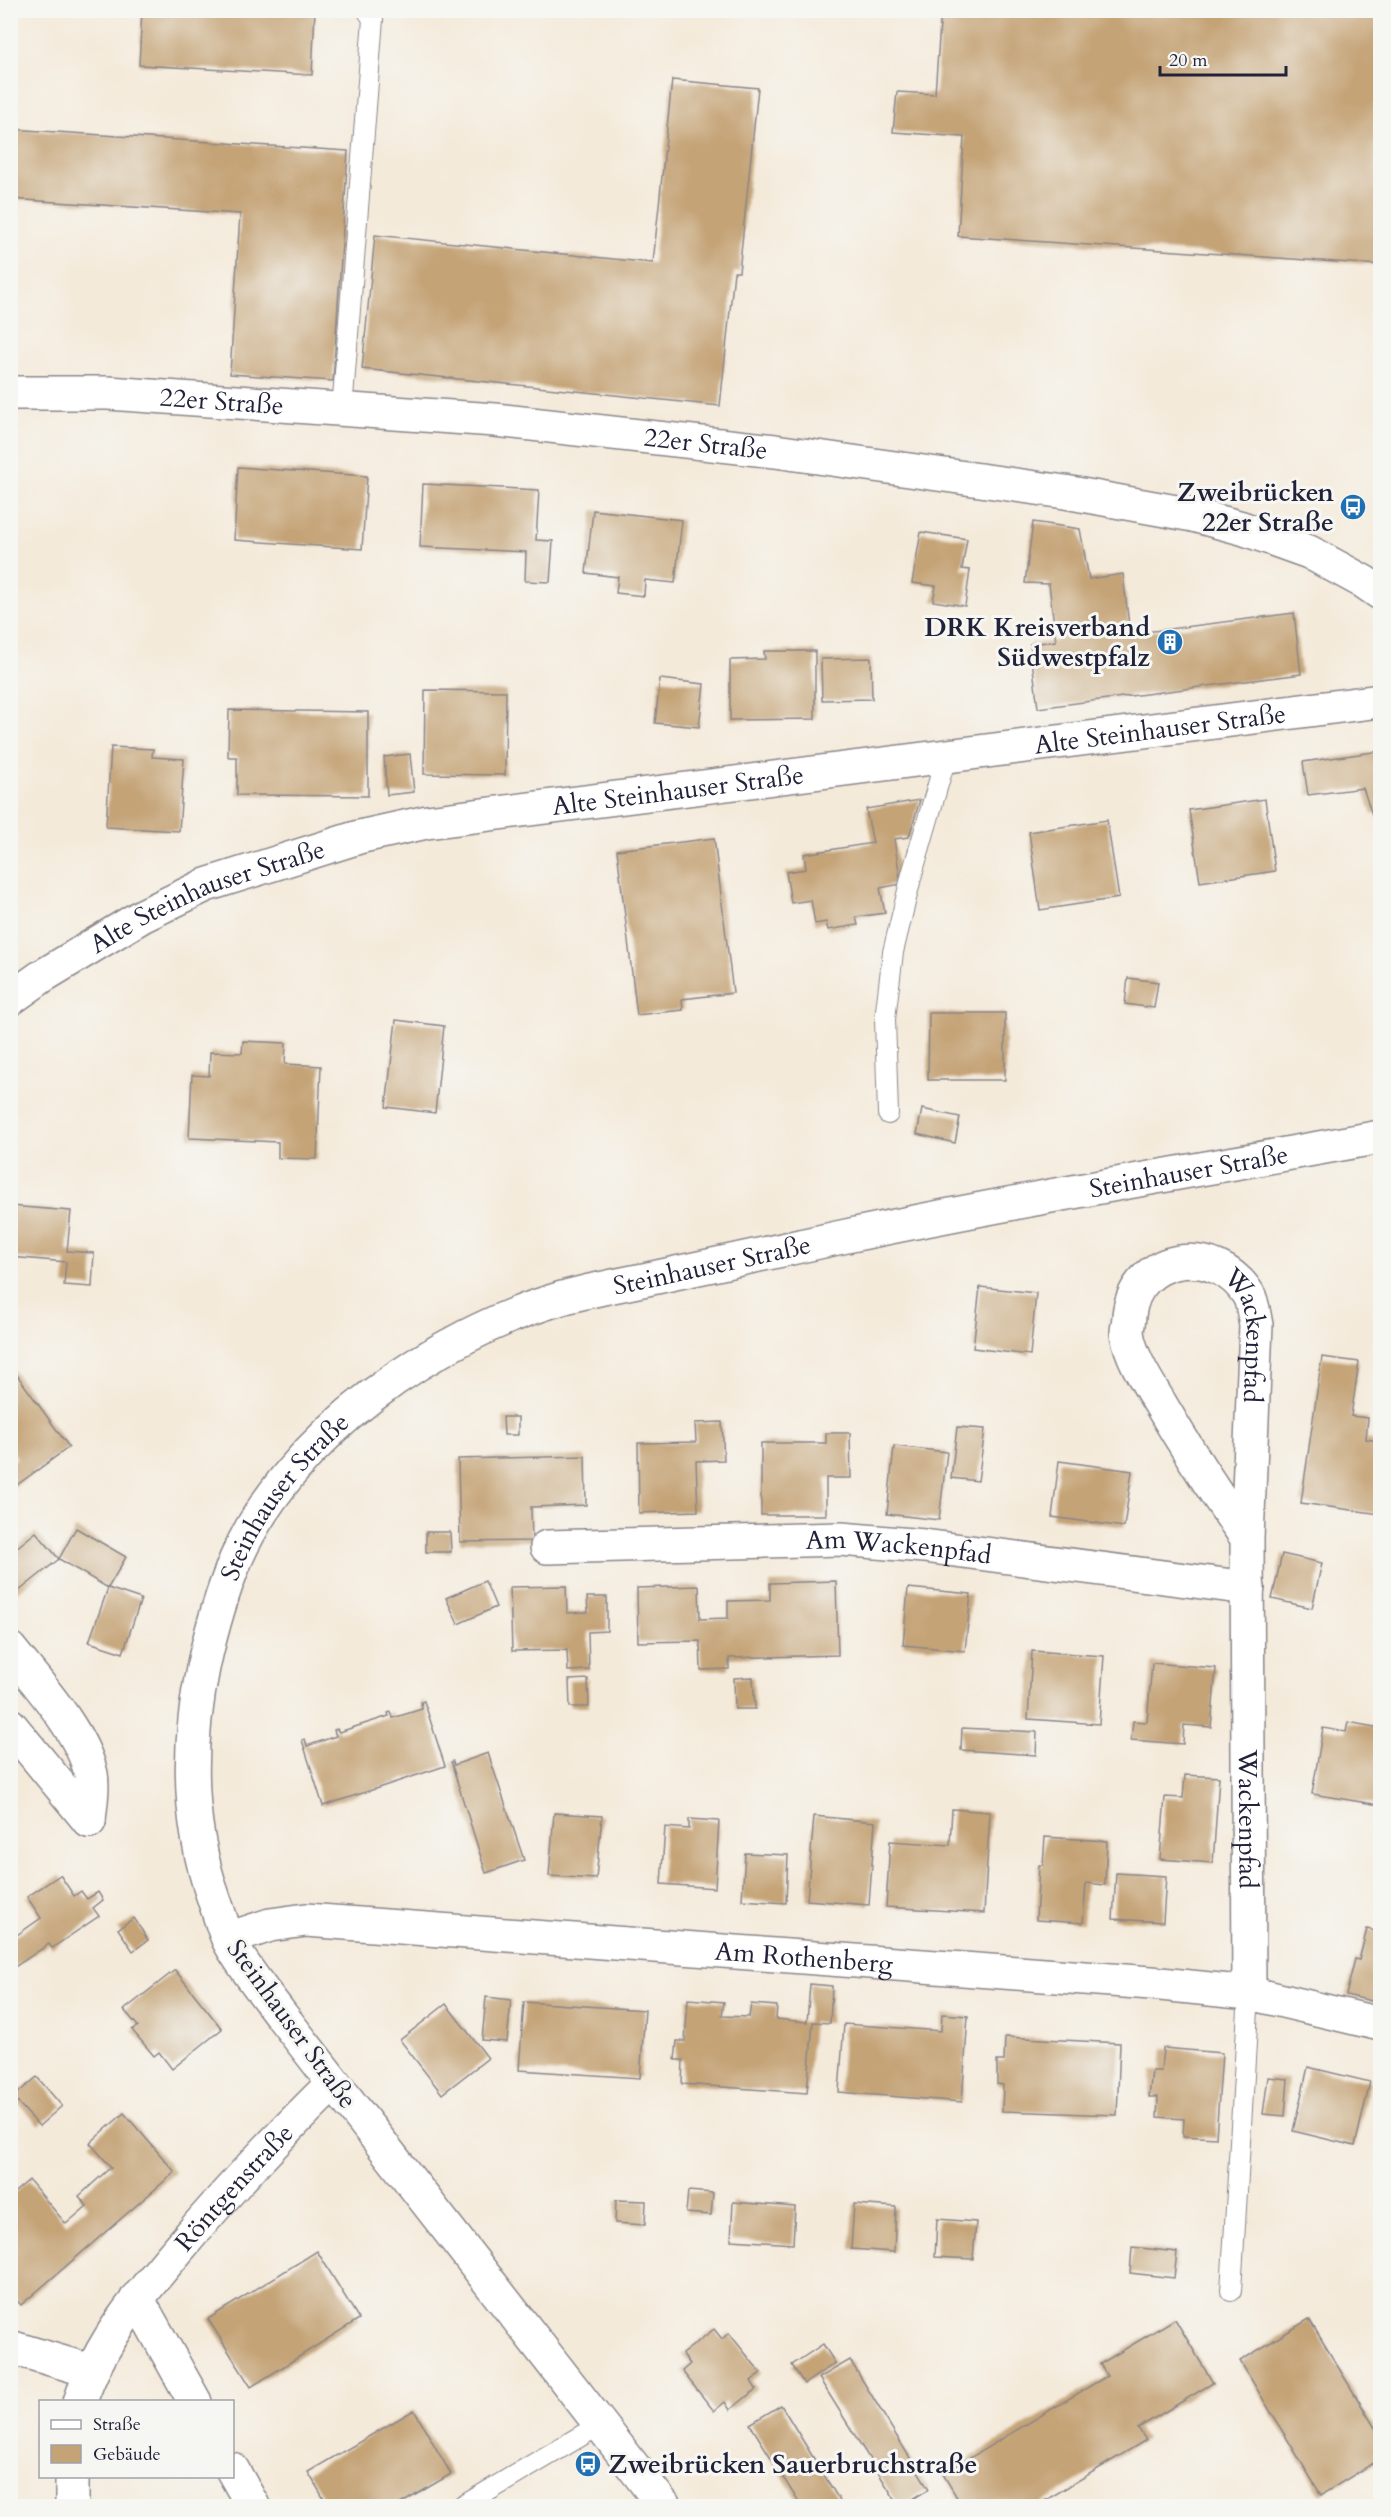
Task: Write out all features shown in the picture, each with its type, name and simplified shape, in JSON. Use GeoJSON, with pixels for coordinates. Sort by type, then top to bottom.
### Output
{"type":"FeatureCollection","features":[{"type":"Feature","properties":{"kind":"street","name":"22er Straße"},"geometry":{"type":"LineString","coordinates":[[10,393],[108,393],[495,420],[775,451],[1065,492],[1193,515],[1242,528],[1309,552],[1380,593]]}},
{"type":"Feature","properties":{"kind":"street","name":"Alte Steinhauser Straße"},"geometry":{"type":"LineString","coordinates":[[10,999],[41,977],[142,916],[206,885],[359,837],[427,822],[1380,701]]}},
{"type":"Feature","properties":{"kind":"street","name":"Steinhauser Straße"},"geometry":{"type":"LineString","coordinates":[[664,2506],[333,2083],[250,1974],[228,1940],[204,1872],[194,1817],[192,1749],[199,1689],[213,1620],[237,1557],[261,1514],[295,1467],[339,1424],[384,1385],[437,1351],[498,1320],[564,1298],[958,1212],[1380,1137]]}},
{"type":"Feature","properties":{"kind":"street","name":"Wackenpfad"},"geometry":{"type":"LineString","coordinates":[[1247,1538],[1190,1455],[1141,1370],[1127,1333],[1131,1302],[1146,1278],[1170,1263],[1200,1261],[1228,1271],[1249,1295],[1256,1325],[1247,1538],[1248,1993]]}},
{"type":"Feature","properties":{"kind":"street","name":"Am Wackenpfad"},"geometry":{"type":"LineString","coordinates":[[547,1547],[841,1539],[924,1546],[1248,1588]]}},
{"type":"Feature","properties":{"kind":"street"},"geometry":{"type":"LineString","coordinates":[[10,1649],[58,1709],[83,1751],[92,1776],[89,1821],[10,1725]]}},
{"type":"Feature","properties":{"kind":"street","name":"Am Rothenberg"},"geometry":{"type":"LineString","coordinates":[[228,1940],[270,1925],[306,1920],[1151,1983],[1248,1993],[1380,2024]]}},
{"type":"Feature","properties":{"kind":"street","name":"Röntgenstraße"},"geometry":{"type":"LineString","coordinates":[[81,2400],[91,2371],[110,2337],[137,2298],[207,2215],[282,2133],[333,2083]]}},
{"type":"Feature","properties":{"kind":"street"},"geometry":{"type":"LineString","coordinates":[[137,2298],[194,2400]]}},
{"type":"Feature","properties":{"kind":"street"},"geometry":{"type":"LineString","coordinates":[[10,2347],[91,2371]]}},
{"type":"Feature","properties":{"kind":"street"},"geometry":{"type":"LineString","coordinates":[[234,2473],[253,2506]]}},
{"type":"Feature","properties":{"kind":"street"},"geometry":{"type":"LineString","coordinates":[[72,2478],[72,2506]]}},
{"type":"Feature","properties":{"kind":"lane"},"geometry":{"type":"LineString","coordinates":[[342,410],[373,19],[367,10]]}},
{"type":"Feature","properties":{"kind":"lane"},"geometry":{"type":"LineString","coordinates":[[888,1114],[885,1019],[893,952],[912,874],[946,757]]}},
{"type":"Feature","properties":{"kind":"lane"},"geometry":{"type":"LineString","coordinates":[[1231,2290],[1248,1993]]}},
{"type":"Feature","properties":{"kind":"lane"},"geometry":{"type":"LineString","coordinates":[[463,2506],[601,2424]]}},
{"type":"Feature","properties":{"kind":"building"},"geometry":{"type":"Polygon","coordinates":[[[142,10],[315,10],[312,75],[139,65],[142,10]]]}},
{"type":"Feature","properties":{"kind":"building"},"geometry":{"type":"Polygon","coordinates":[[[941,10],[1380,10],[1380,265],[958,236],[964,137],[893,132],[897,92],[935,94],[941,10]]]}},
{"type":"Feature","properties":{"kind":"building"},"geometry":{"type":"Polygon","coordinates":[[[672,80],[758,88],[739,272],[734,272],[720,406],[362,369],[375,235],[653,263],[672,80]]]}},
{"type":"Feature","properties":{"kind":"building"},"geometry":{"type":"Polygon","coordinates":[[[10,129],[348,151],[333,381],[230,374],[240,214],[10,199],[10,129]]]}},
{"type":"Feature","properties":{"kind":"building"},"geometry":{"type":"Polygon","coordinates":[[[238,467],[367,476],[362,549],[234,540],[238,467]]]}},
{"type":"Feature","properties":{"kind":"building"},"geometry":{"type":"Polygon","coordinates":[[[423,484],[539,490],[536,540],[553,541],[550,582],[525,581],[526,552],[420,547],[423,484]]]}},
{"type":"Feature","properties":{"kind":"building"},"geometry":{"type":"Polygon","coordinates":[[[593,510],[682,520],[675,583],[645,580],[644,596],[616,593],[618,577],[586,573],[593,510]]]}},
{"type":"Feature","properties":{"kind":"building","name":"DRK Kreisverband Südwestpfalz"},"geometry":{"type":"Polygon","coordinates":[[[1033,522],[1080,529],[1089,579],[1123,574],[1130,634],[1294,613],[1301,674],[1038,708],[1030,644],[1056,641],[1049,584],[1025,583],[1033,522]]]}},
{"type":"Feature","properties":{"kind":"building"},"geometry":{"type":"Polygon","coordinates":[[[921,532],[967,539],[962,569],[970,570],[965,606],[933,601],[936,586],[912,583],[921,532]]]}},
{"type":"Feature","properties":{"kind":"building"},"geometry":{"type":"Polygon","coordinates":[[[764,651],[815,651],[815,719],[730,720],[730,660],[765,659],[764,651]]]}},
{"type":"Feature","properties":{"kind":"building"},"geometry":{"type":"Polygon","coordinates":[[[871,658],[872,699],[822,700],[821,659],[871,658]]]}},
{"type":"Feature","properties":{"kind":"building"},"geometry":{"type":"Polygon","coordinates":[[[660,679],[704,684],[699,727],[655,723],[660,679]]]}},
{"type":"Feature","properties":{"kind":"building"},"geometry":{"type":"Polygon","coordinates":[[[425,690],[506,691],[505,775],[424,774],[425,690]]]}},
{"type":"Feature","properties":{"kind":"building"},"geometry":{"type":"Polygon","coordinates":[[[229,710],[368,712],[368,796],[237,795],[237,757],[228,757],[229,710]]]}},
{"type":"Feature","properties":{"kind":"building"},"geometry":{"type":"Polygon","coordinates":[[[111,747],[153,749],[152,757],[184,759],[179,831],[106,827],[111,747]]]}},
{"type":"Feature","properties":{"kind":"building"},"geometry":{"type":"Polygon","coordinates":[[[1380,751],[1380,812],[1372,815],[1363,788],[1308,795],[1303,762],[1380,751]]]}},
{"type":"Feature","properties":{"kind":"building"},"geometry":{"type":"Polygon","coordinates":[[[410,754],[414,792],[387,795],[384,757],[410,754]]]}},
{"type":"Feature","properties":{"kind":"building"},"geometry":{"type":"Polygon","coordinates":[[[1265,799],[1275,871],[1200,882],[1189,810],[1265,799]]]}},
{"type":"Feature","properties":{"kind":"building"},"geometry":{"type":"Polygon","coordinates":[[[920,800],[909,837],[894,839],[901,884],[880,888],[885,913],[856,917],[858,925],[828,930],[826,922],[815,924],[811,900],[791,903],[786,872],[806,869],[804,854],[873,843],[866,809],[920,800]]]}},
{"type":"Feature","properties":{"kind":"building"},"geometry":{"type":"Polygon","coordinates":[[[1107,820],[1119,898],[1040,910],[1029,832],[1107,820]]]}},
{"type":"Feature","properties":{"kind":"building"},"geometry":{"type":"Polygon","coordinates":[[[714,838],[733,993],[682,999],[683,1010],[637,1015],[617,850],[714,838]]]}},
{"type":"Feature","properties":{"kind":"building"},"geometry":{"type":"Polygon","coordinates":[[[1128,978],[1158,982],[1154,1008],[1125,1004],[1128,978]]]}},
{"type":"Feature","properties":{"kind":"building"},"geometry":{"type":"Polygon","coordinates":[[[929,1013],[1005,1013],[1005,1080],[928,1080],[929,1013]]]}},
{"type":"Feature","properties":{"kind":"building"},"geometry":{"type":"Polygon","coordinates":[[[396,1020],[444,1026],[435,1113],[386,1107],[396,1020]]]}},
{"type":"Feature","properties":{"kind":"building"},"geometry":{"type":"Polygon","coordinates":[[[243,1041],[286,1043],[285,1064],[321,1066],[317,1159],[278,1158],[278,1142],[189,1138],[192,1075],[209,1076],[210,1052],[242,1053],[243,1041]]]}},
{"type":"Feature","properties":{"kind":"building"},"geometry":{"type":"Polygon","coordinates":[[[922,1109],[960,1117],[955,1143],[917,1134],[922,1109]]]}},
{"type":"Feature","properties":{"kind":"building"},"geometry":{"type":"Polygon","coordinates":[[[10,1206],[71,1211],[67,1251],[94,1253],[92,1287],[64,1285],[66,1262],[10,1257],[10,1206]]]}},
{"type":"Feature","properties":{"kind":"building"},"geometry":{"type":"Polygon","coordinates":[[[980,1287],[1036,1293],[1030,1355],[973,1348],[980,1287]]]}},
{"type":"Feature","properties":{"kind":"building"},"geometry":{"type":"Polygon","coordinates":[[[1322,1357],[1359,1362],[1351,1416],[1368,1418],[1366,1439],[1380,1441],[1380,1514],[1301,1503],[1322,1357]]]}},
{"type":"Feature","properties":{"kind":"building"},"geometry":{"type":"Polygon","coordinates":[[[12,1368],[69,1447],[10,1490],[10,1462],[17,1458],[10,1449],[10,1370],[12,1368]]]}},
{"type":"Feature","properties":{"kind":"building"},"geometry":{"type":"Polygon","coordinates":[[[503,1417],[518,1417],[518,1435],[504,1435],[503,1417]]]}},
{"type":"Feature","properties":{"kind":"building"},"geometry":{"type":"Polygon","coordinates":[[[722,1422],[724,1460],[696,1461],[698,1511],[639,1513],[638,1443],[696,1442],[695,1423],[722,1422]]]}},
{"type":"Feature","properties":{"kind":"building"},"geometry":{"type":"Polygon","coordinates":[[[957,1427],[985,1429],[978,1481],[951,1478],[957,1427]]]}},
{"type":"Feature","properties":{"kind":"building"},"geometry":{"type":"Polygon","coordinates":[[[826,1433],[850,1433],[851,1478],[826,1478],[826,1515],[761,1515],[761,1443],[826,1443],[826,1433]]]}},
{"type":"Feature","properties":{"kind":"building"},"geometry":{"type":"Polygon","coordinates":[[[894,1446],[947,1452],[939,1520],[887,1514],[894,1446]]]}},
{"type":"Feature","properties":{"kind":"building"},"geometry":{"type":"Polygon","coordinates":[[[585,1456],[586,1505],[531,1507],[532,1541],[460,1542],[458,1459],[585,1456]]]}},
{"type":"Feature","properties":{"kind":"building"},"geometry":{"type":"Polygon","coordinates":[[[1059,1461],[1132,1471],[1124,1527],[1052,1517],[1059,1461]]]}},
{"type":"Feature","properties":{"kind":"building"},"geometry":{"type":"Polygon","coordinates":[[[76,1528],[126,1557],[108,1588],[59,1559],[76,1528]]]}},
{"type":"Feature","properties":{"kind":"building"},"geometry":{"type":"Polygon","coordinates":[[[36,1532],[59,1559],[14,1595],[10,1591],[10,1553],[36,1532]]]}},
{"type":"Feature","properties":{"kind":"building"},"geometry":{"type":"Polygon","coordinates":[[[426,1532],[450,1532],[451,1552],[426,1552],[426,1532]]]}},
{"type":"Feature","properties":{"kind":"building"},"geometry":{"type":"Polygon","coordinates":[[[1282,1554],[1322,1563],[1312,1608],[1272,1599],[1282,1554]]]}},
{"type":"Feature","properties":{"kind":"building"},"geometry":{"type":"Polygon","coordinates":[[[485,1581],[496,1607],[458,1624],[446,1598],[485,1581]]]}},
{"type":"Feature","properties":{"kind":"building"},"geometry":{"type":"Polygon","coordinates":[[[836,1581],[838,1655],[729,1658],[729,1669],[701,1670],[700,1641],[638,1642],[637,1588],[699,1586],[700,1619],[728,1618],[728,1601],[770,1600],[770,1583],[836,1581]]]}},
{"type":"Feature","properties":{"kind":"building"},"geometry":{"type":"Polygon","coordinates":[[[566,1586],[567,1613],[588,1612],[587,1597],[607,1597],[607,1631],[588,1632],[589,1670],[568,1671],[567,1650],[512,1651],[510,1587],[566,1586]]]}},
{"type":"Feature","properties":{"kind":"building"},"geometry":{"type":"Polygon","coordinates":[[[108,1588],[141,1599],[123,1653],[89,1642],[108,1588]]]}},
{"type":"Feature","properties":{"kind":"building"},"geometry":{"type":"Polygon","coordinates":[[[908,1588],[971,1594],[965,1651],[903,1645],[908,1588]]]}},
{"type":"Feature","properties":{"kind":"building"},"geometry":{"type":"Polygon","coordinates":[[[1032,1651],[1104,1656],[1099,1724],[1028,1719],[1032,1651]]]}},
{"type":"Feature","properties":{"kind":"building"},"geometry":{"type":"Polygon","coordinates":[[[1152,1663],[1216,1668],[1211,1727],[1184,1725],[1183,1744],[1131,1740],[1133,1721],[1147,1722],[1152,1663]]]}},
{"type":"Feature","properties":{"kind":"building"},"geometry":{"type":"Polygon","coordinates":[[[753,1677],[755,1709],[735,1709],[734,1678],[753,1677]]]}},
{"type":"Feature","properties":{"kind":"building"},"geometry":{"type":"Polygon","coordinates":[[[588,1679],[589,1707],[570,1707],[569,1680],[588,1679]]]}},
{"type":"Feature","properties":{"kind":"building"},"geometry":{"type":"Polygon","coordinates":[[[424,1701],[445,1766],[323,1806],[302,1740],[305,1739],[307,1746],[336,1736],[334,1730],[337,1729],[339,1732],[389,1716],[388,1713],[391,1712],[393,1718],[422,1709],[421,1702],[424,1701]]]}},
{"type":"Feature","properties":{"kind":"building"},"geometry":{"type":"Polygon","coordinates":[[[1348,1722],[1380,1728],[1380,1805],[1312,1794],[1323,1728],[1346,1732],[1348,1722]]]}},
{"type":"Feature","properties":{"kind":"building"},"geometry":{"type":"Polygon","coordinates":[[[962,1728],[1037,1732],[1036,1755],[961,1750],[962,1728]]]}},
{"type":"Feature","properties":{"kind":"building"},"geometry":{"type":"Polygon","coordinates":[[[488,1753],[524,1860],[486,1873],[451,1762],[453,1761],[454,1765],[488,1753]]]}},
{"type":"Feature","properties":{"kind":"building"},"geometry":{"type":"Polygon","coordinates":[[[1185,1775],[1219,1777],[1213,1863],[1160,1859],[1165,1797],[1183,1798],[1185,1775]]]}},
{"type":"Feature","properties":{"kind":"building"},"geometry":{"type":"Polygon","coordinates":[[[952,1809],[990,1812],[984,1913],[886,1907],[890,1841],[950,1845],[952,1809]]]}},
{"type":"Feature","properties":{"kind":"building"},"geometry":{"type":"Polygon","coordinates":[[[554,1813],[602,1816],[596,1879],[549,1876],[554,1813]]]}},
{"type":"Feature","properties":{"kind":"building"},"geometry":{"type":"Polygon","coordinates":[[[814,1816],[875,1822],[869,1905],[807,1900],[814,1816]]]}},
{"type":"Feature","properties":{"kind":"building"},"geometry":{"type":"Polygon","coordinates":[[[689,1819],[719,1821],[715,1888],[661,1884],[665,1827],[689,1829],[689,1819]]]}},
{"type":"Feature","properties":{"kind":"building"},"geometry":{"type":"Polygon","coordinates":[[[1045,1837],[1107,1841],[1105,1885],[1086,1883],[1083,1923],[1036,1920],[1039,1865],[1043,1865],[1045,1837]]]}},
{"type":"Feature","properties":{"kind":"building"},"geometry":{"type":"Polygon","coordinates":[[[745,1853],[788,1855],[786,1903],[742,1900],[745,1853]]]}},
{"type":"Feature","properties":{"kind":"building"},"geometry":{"type":"Polygon","coordinates":[[[1116,1873],[1166,1876],[1163,1922],[1113,1919],[1116,1873]]]}},
{"type":"Feature","properties":{"kind":"building"},"geometry":{"type":"Polygon","coordinates":[[[60,1875],[74,1896],[81,1891],[87,1899],[98,1892],[103,1900],[93,1908],[99,1916],[52,1948],[49,1944],[10,1970],[10,1932],[14,1937],[41,1918],[27,1897],[60,1875]]]}},
{"type":"Feature","properties":{"kind":"building"},"geometry":{"type":"Polygon","coordinates":[[[134,1918],[148,1940],[133,1951],[118,1929],[134,1918]]]}},
{"type":"Feature","properties":{"kind":"building"},"geometry":{"type":"Polygon","coordinates":[[[1367,1929],[1380,1932],[1380,2003],[1346,1995],[1355,1959],[1359,1960],[1367,1929]]]}},
{"type":"Feature","properties":{"kind":"building"},"geometry":{"type":"Polygon","coordinates":[[[175,1970],[222,2029],[172,2069],[159,2052],[154,2056],[132,2030],[138,2026],[124,2010],[175,1970]]]}},
{"type":"Feature","properties":{"kind":"building"},"geometry":{"type":"Polygon","coordinates":[[[810,1984],[832,1986],[830,2023],[813,2022],[807,2093],[682,2084],[683,2060],[675,2060],[677,2041],[685,2041],[688,1999],[724,2002],[722,2016],[749,2017],[751,2004],[777,2006],[776,2019],[807,2022],[810,1984]]]}},
{"type":"Feature","properties":{"kind":"building"},"geometry":{"type":"Polygon","coordinates":[[[486,1997],[511,2000],[507,2042],[482,2040],[486,1997]]]}},
{"type":"Feature","properties":{"kind":"building"},"geometry":{"type":"Polygon","coordinates":[[[524,2002],[645,2010],[640,2078],[519,2070],[524,2002]]]}},
{"type":"Feature","properties":{"kind":"building"},"geometry":{"type":"Polygon","coordinates":[[[446,2004],[488,2058],[442,2094],[400,2040],[446,2004]]]}},
{"type":"Feature","properties":{"kind":"building"},"geometry":{"type":"Polygon","coordinates":[[[942,2014],[968,2016],[962,2102],[839,2092],[844,2024],[941,2031],[942,2014]]]}},
{"type":"Feature","properties":{"kind":"building"},"geometry":{"type":"Polygon","coordinates":[[[1005,2037],[1120,2043],[1117,2115],[1002,2111],[1003,2085],[997,2084],[997,2061],[1004,2061],[1005,2037]]]}},
{"type":"Feature","properties":{"kind":"building"},"geometry":{"type":"Polygon","coordinates":[[[1163,2048],[1222,2053],[1216,2138],[1183,2136],[1184,2119],[1157,2117],[1158,2097],[1149,2097],[1152,2071],[1161,2071],[1163,2048]]]}},
{"type":"Feature","properties":{"kind":"building"},"geometry":{"type":"Polygon","coordinates":[[[1308,2067],[1370,2082],[1355,2146],[1293,2131],[1308,2067]]]}},
{"type":"Feature","properties":{"kind":"building"},"geometry":{"type":"Polygon","coordinates":[[[37,2077],[62,2106],[39,2126],[13,2097],[37,2077]]]}},
{"type":"Feature","properties":{"kind":"building"},"geometry":{"type":"Polygon","coordinates":[[[1268,2077],[1288,2079],[1285,2116],[1263,2114],[1268,2077]]]}},
{"type":"Feature","properties":{"kind":"building"},"geometry":{"type":"Polygon","coordinates":[[[124,2113],[175,2172],[21,2305],[10,2293],[10,2196],[29,2180],[66,2224],[87,2206],[79,2196],[111,2167],[90,2143],[124,2113]]]}},
{"type":"Feature","properties":{"kind":"building"},"geometry":{"type":"Polygon","coordinates":[[[688,2191],[713,2193],[711,2215],[686,2213],[688,2191]]]}},
{"type":"Feature","properties":{"kind":"building"},"geometry":{"type":"Polygon","coordinates":[[[616,2200],[646,2201],[645,2225],[615,2223],[616,2200]]]}},
{"type":"Feature","properties":{"kind":"building"},"geometry":{"type":"Polygon","coordinates":[[[733,2202],[795,2207],[793,2244],[731,2240],[733,2202]]]}},
{"type":"Feature","properties":{"kind":"building"},"geometry":{"type":"Polygon","coordinates":[[[854,2204],[896,2207],[894,2252],[851,2249],[854,2204]]]}},
{"type":"Feature","properties":{"kind":"building"},"geometry":{"type":"Polygon","coordinates":[[[937,2219],[976,2222],[973,2259],[935,2257],[937,2219]]]}},
{"type":"Feature","properties":{"kind":"building"},"geometry":{"type":"Polygon","coordinates":[[[1132,2247],[1177,2252],[1174,2278],[1130,2273],[1132,2247]]]}},
{"type":"Feature","properties":{"kind":"building"},"geometry":{"type":"Polygon","coordinates":[[[317,2251],[359,2319],[251,2387],[208,2319],[317,2251]]]}},
{"type":"Feature","properties":{"kind":"building"},"geometry":{"type":"Polygon","coordinates":[[[1175,2319],[1213,2383],[1138,2428],[1146,2440],[1036,2506],[962,2506],[943,2474],[1107,2376],[1100,2364],[1175,2319]]]}},
{"type":"Feature","properties":{"kind":"building"},"geometry":{"type":"Polygon","coordinates":[[[1309,2319],[1380,2436],[1380,2472],[1375,2462],[1321,2495],[1240,2361],[1309,2319]]]}},
{"type":"Feature","properties":{"kind":"building"},"geometry":{"type":"Polygon","coordinates":[[[714,2329],[722,2339],[729,2333],[761,2373],[751,2381],[756,2389],[730,2410],[725,2402],[714,2411],[682,2371],[690,2364],[682,2354],[714,2329]]]}},
{"type":"Feature","properties":{"kind":"building"},"geometry":{"type":"Polygon","coordinates":[[[823,2344],[835,2363],[804,2384],[792,2365],[823,2344]]]}},
{"type":"Feature","properties":{"kind":"building"},"geometry":{"type":"Polygon","coordinates":[[[850,2360],[929,2489],[902,2506],[899,2506],[819,2378],[850,2360]]]}},
{"type":"Feature","properties":{"kind":"building"},"geometry":{"type":"Polygon","coordinates":[[[781,2405],[843,2506],[801,2506],[750,2424],[781,2405]]]}},
{"type":"Feature","properties":{"kind":"building"},"geometry":{"type":"Polygon","coordinates":[[[414,2410],[451,2474],[397,2506],[328,2506],[308,2472],[414,2410]]]}},
{"type":"Feature","properties":{"kind":"place","name":"Zweibrücken 22er Straße"},"geometry":{"type":"Point","coordinates":[1353,507]}},
{"type":"Feature","properties":{"kind":"place","name":"DRK Kreisverband Südwestpfalz"},"geometry":{"type":"Point","coordinates":[1170,642]}},
{"type":"Feature","properties":{"kind":"place","name":"Zweibrücken Sauerbruchstraße"},"geometry":{"type":"Point","coordinates":[588,2464]}}]}
